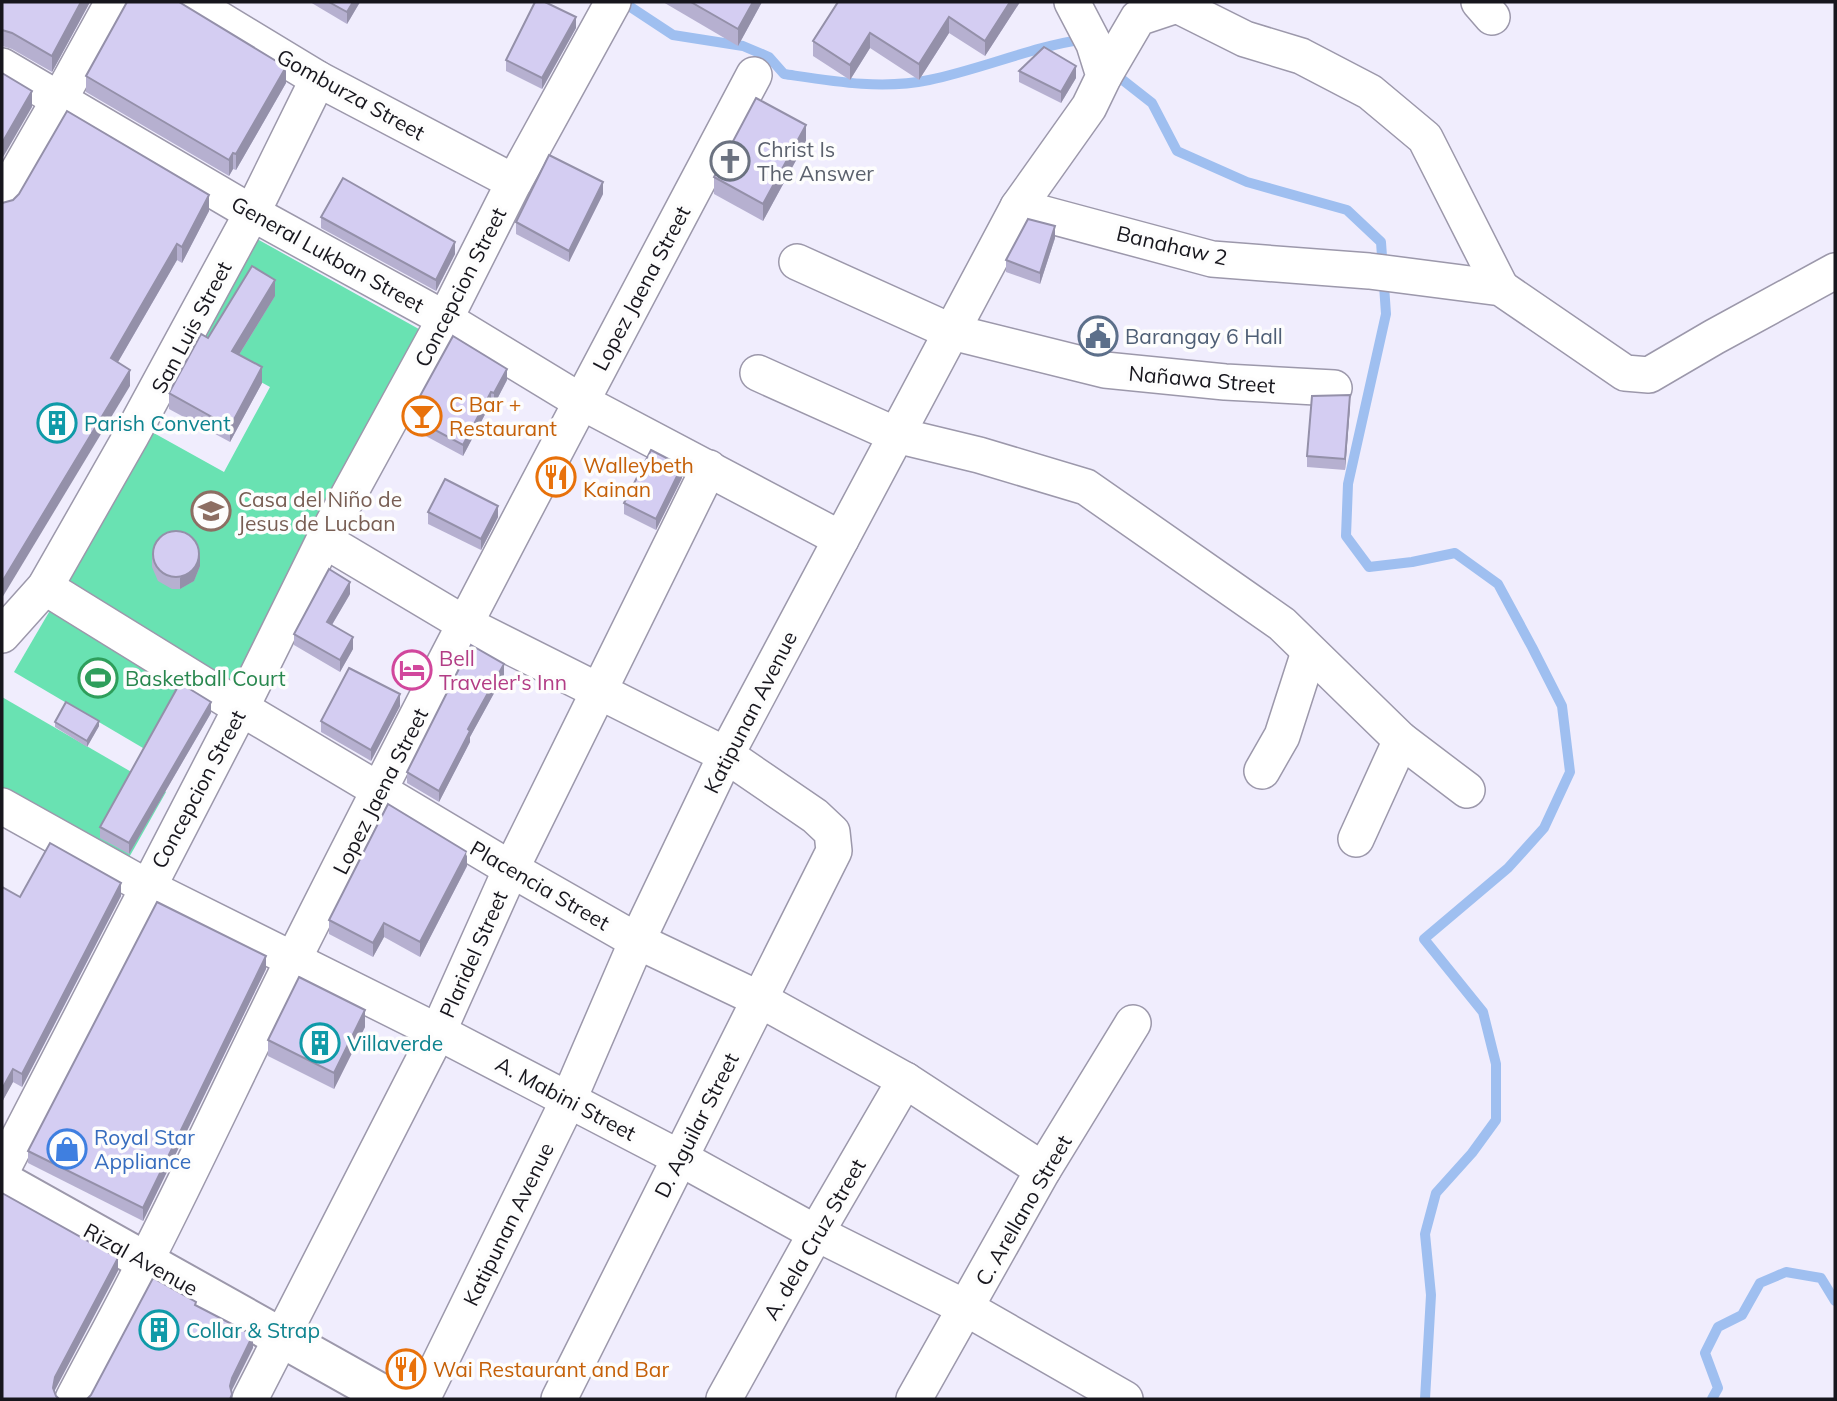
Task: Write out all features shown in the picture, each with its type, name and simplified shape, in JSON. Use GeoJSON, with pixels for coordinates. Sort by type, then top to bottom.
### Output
{"type":"FeatureCollection","features":[{"type":"Feature","properties":{"kind":"main road","name":"Rizal Avenue"},"geometry":{"type":"LineString","coordinates":[[2,1181],[391,1399]]}},
{"type":"Feature","properties":{"kind":"street"},"geometry":{"type":"LineString","coordinates":[[2,199],[113,2]]}},
{"type":"Feature","properties":{"kind":"street","name":"Gomburza Street"},"geometry":{"type":"LineString","coordinates":[[191,2],[318,79],[514,182]]}},
{"type":"Feature","properties":{"kind":"street"},"geometry":{"type":"LineString","coordinates":[[1072,2],[1099,60]]}},
{"type":"Feature","properties":{"kind":"street","name":"Katipunan Avenue"},"geometry":{"type":"LineString","coordinates":[[422,1399],[568,1101],[637,941],[726,755],[1018,207],[1089,107],[1099,60],[1138,18],[1177,5],[1245,39],[1301,56],[1370,92],[1425,138],[1502,288]]}},
{"type":"Feature","properties":{"kind":"street","name":"Concepcion Street"},"geometry":{"type":"LineString","coordinates":[[2,1170],[324,540],[445,319],[514,182],[610,8]]}},
{"type":"Feature","properties":{"kind":"street","name":"General Lukban Street"},"geometry":{"type":"LineString","coordinates":[[2,66],[252,214],[445,319],[580,401],[841,539]]}},
{"type":"Feature","properties":{"kind":"street","name":"Lopez Jaena Street"},"geometry":{"type":"LineString","coordinates":[[73,1399],[146,1262],[293,960],[380,789],[580,401],[754,75]]}},
{"type":"Feature","properties":{"kind":"street","name":"San Luis Street"},"geometry":{"type":"LineString","coordinates":[[2,635],[45,587],[131,436],[252,214],[318,79]]}},
{"type":"Feature","properties":{"kind":"street","name":"Banahaw 2"},"geometry":{"type":"LineString","coordinates":[[1018,207],[1212,259],[1369,271],[1502,288]]}},
{"type":"Feature","properties":{"kind":"street","name":"Nañawa Street"},"geometry":{"type":"LineString","coordinates":[[797,262],[952,332],[1105,370],[1225,382],[1334,388]]}},
{"type":"Feature","properties":{"kind":"street"},"geometry":{"type":"LineString","coordinates":[[1502,288],[1625,373],[1648,375],[1835,271]]}},
{"type":"Feature","properties":{"kind":"street"},"geometry":{"type":"LineString","coordinates":[[758,373],[896,435],[979,455],[1086,486],[1282,624],[1401,740],[1467,790]]}},
{"type":"Feature","properties":{"kind":"street","name":"Plaridel Street"},"geometry":{"type":"LineString","coordinates":[[250,1399],[438,1032],[511,869],[709,468]]}},
{"type":"Feature","properties":{"kind":"street"},"geometry":{"type":"LineString","coordinates":[[324,540],[466,624],[726,755]]}},
{"type":"Feature","properties":{"kind":"street","name":"Placencia Street"},"geometry":{"type":"LineString","coordinates":[[45,587],[240,708],[511,869],[637,941],[759,999],[905,1080],[1043,1170]]}},
{"type":"Feature","properties":{"kind":"street"},"geometry":{"type":"LineString","coordinates":[[1262,771],[1282,736],[1309,652]]}},
{"type":"Feature","properties":{"kind":"street"},"geometry":{"type":"LineString","coordinates":[[1356,839],[1401,740]]}},
{"type":"Feature","properties":{"kind":"street","name":"D. Aguilar Street"},"geometry":{"type":"LineString","coordinates":[[559,1399],[834,851],[832,832],[815,816],[726,755]]}},
{"type":"Feature","properties":{"kind":"street","name":"A. Mabini Street"},"geometry":{"type":"LineString","coordinates":[[2,806],[147,887],[438,1032],[680,1158],[816,1233],[967,1308],[1125,1399]]}},
{"type":"Feature","properties":{"kind":"street","name":"C. Arellano Street"},"geometry":{"type":"LineString","coordinates":[[914,1399],[1043,1170],[1133,1023]]}},
{"type":"Feature","properties":{"kind":"street","name":"A. dela Cruz Street"},"geometry":{"type":"LineString","coordinates":[[724,1399],[905,1080]]}},
{"type":"Feature","properties":{"kind":"green space"},"geometry":{"type":"Polygon","coordinates":[[[250,235],[426,333],[235,691],[56,582],[143,427],[224,472],[270,387],[189,343],[250,235]]]}},
{"type":"Feature","properties":{"kind":"green space","name":"Basketball Court"},"geometry":{"type":"Polygon","coordinates":[[[52,607],[181,684],[143,748],[14,672],[52,607]]]}},
{"type":"Feature","properties":{"kind":"green space"},"geometry":{"type":"Polygon","coordinates":[[[2,697],[166,792],[127,861],[2,788],[2,697]]]}},
{"type":"Feature","properties":{"kind":"building"},"geometry":{"type":"Polygon","coordinates":[[[2,2],[81,2],[52,56],[2,30],[2,2]]]}},
{"type":"Feature","properties":{"kind":"building"},"geometry":{"type":"Polygon","coordinates":[[[127,2],[179,2],[286,67],[236,154],[233,153],[229,160],[86,76],[127,2]]]}},
{"type":"Feature","properties":{"kind":"building"},"geometry":{"type":"Polygon","coordinates":[[[329,2],[353,2],[347,12],[329,2]]]}},
{"type":"Feature","properties":{"kind":"building"},"geometry":{"type":"Polygon","coordinates":[[[535,2],[545,2],[576,17],[542,78],[506,60],[535,2]]]}},
{"type":"Feature","properties":{"kind":"building"},"geometry":{"type":"Polygon","coordinates":[[[691,2],[753,2],[738,29],[691,2]]]}},
{"type":"Feature","properties":{"kind":"building"},"geometry":{"type":"Polygon","coordinates":[[[838,2],[1010,2],[985,41],[949,17],[919,64],[870,33],[850,65],[813,41],[838,2]]]}},
{"type":"Feature","properties":{"kind":"building"},"geometry":{"type":"Polygon","coordinates":[[[1044,47],[1076,66],[1061,92],[1019,71],[1044,47]]]}},
{"type":"Feature","properties":{"kind":"building"},"geometry":{"type":"Polygon","coordinates":[[[2,73],[32,91],[2,143],[2,73]]]}},
{"type":"Feature","properties":{"kind":"building"},"geometry":{"type":"Polygon","coordinates":[[[756,98],[806,125],[763,204],[714,177],[756,98]]]}},
{"type":"Feature","properties":{"kind":"building"},"geometry":{"type":"Polygon","coordinates":[[[67,111],[209,195],[182,247],[177,244],[111,358],[130,370],[2,582],[2,203],[13,200],[19,194],[67,111]]]}},
{"type":"Feature","properties":{"kind":"building"},"geometry":{"type":"Polygon","coordinates":[[[549,155],[603,182],[569,251],[516,222],[549,155]]]}},
{"type":"Feature","properties":{"kind":"building"},"geometry":{"type":"Polygon","coordinates":[[[343,178],[455,242],[436,280],[321,217],[343,178]]]}},
{"type":"Feature","properties":{"kind":"building"},"geometry":{"type":"Polygon","coordinates":[[[1028,219],[1055,226],[1040,273],[1006,260],[1028,219]]]}},
{"type":"Feature","properties":{"kind":"building"},"geometry":{"type":"Polygon","coordinates":[[[252,266],[275,280],[232,351],[262,367],[230,427],[169,393],[201,334],[208,338],[252,266]]]}},
{"type":"Feature","properties":{"kind":"building"},"geometry":{"type":"Polygon","coordinates":[[[453,336],[507,369],[494,393],[491,392],[463,445],[409,416],[453,336]]]}},
{"type":"Feature","properties":{"kind":"building"},"geometry":{"type":"Polygon","coordinates":[[[1350,395],[1345,459],[1307,456],[1312,396],[1350,395]]]}},
{"type":"Feature","properties":{"kind":"building"},"geometry":{"type":"Polygon","coordinates":[[[651,450],[682,466],[656,519],[624,503],[651,450]]]}},
{"type":"Feature","properties":{"kind":"building"},"geometry":{"type":"Polygon","coordinates":[[[445,479],[498,506],[481,539],[428,512],[445,479]]]}},
{"type":"Feature","properties":{"kind":"building"},"geometry":{"type":"Polygon","coordinates":[[[176,531],[192,538],[199,554],[192,570],[176,577],[160,570],[153,554],[160,538],[176,531]]]}},
{"type":"Feature","properties":{"kind":"building"},"geometry":{"type":"Polygon","coordinates":[[[329,569],[350,582],[327,622],[353,637],[340,660],[294,634],[329,569]]]}},
{"type":"Feature","properties":{"kind":"building"},"geometry":{"type":"Polygon","coordinates":[[[471,645],[504,664],[468,729],[470,731],[439,791],[407,772],[471,645]]]}},
{"type":"Feature","properties":{"kind":"building"},"geometry":{"type":"Polygon","coordinates":[[[349,668],[400,694],[371,750],[321,721],[349,668]]]}},
{"type":"Feature","properties":{"kind":"building"},"geometry":{"type":"Polygon","coordinates":[[[180,683],[211,702],[129,843],[100,827],[180,683]]]}},
{"type":"Feature","properties":{"kind":"building"},"geometry":{"type":"Polygon","coordinates":[[[66,702],[99,721],[87,741],[55,722],[66,702]]]}},
{"type":"Feature","properties":{"kind":"building"},"geometry":{"type":"Polygon","coordinates":[[[388,804],[467,852],[420,942],[384,923],[373,943],[329,920],[388,804]]]}},
{"type":"Feature","properties":{"kind":"building"},"geometry":{"type":"Polygon","coordinates":[[[50,843],[121,883],[22,1074],[13,1069],[2,1089],[2,887],[20,897],[50,843]]]}},
{"type":"Feature","properties":{"kind":"building"},"geometry":{"type":"Polygon","coordinates":[[[157,902],[266,956],[143,1208],[28,1151],[157,902]]]}},
{"type":"Feature","properties":{"kind":"building","name":"Villaverde"},"geometry":{"type":"Polygon","coordinates":[[[299,977],[365,1010],[334,1073],[268,1040],[299,977]]]}},
{"type":"Feature","properties":{"kind":"building"},"geometry":{"type":"Polygon","coordinates":[[[2,1193],[118,1258],[55,1377],[53,1388],[59,1399],[2,1399],[2,1193]]]}},
{"type":"Feature","properties":{"kind":"building"},"geometry":{"type":"Polygon","coordinates":[[[153,1278],[196,1302],[195,1305],[253,1335],[232,1378],[230,1399],[87,1399],[153,1278]]]}},
{"type":"Feature","properties":{"kind":"waterway"},"geometry":{"type":"LineString","coordinates":[[623,2],[673,35],[743,46],[769,57],[784,74],[856,83],[893,84],[929,80],[1045,47],[1085,39]]}},
{"type":"Feature","properties":{"kind":"waterway"},"geometry":{"type":"LineString","coordinates":[[1115,74],[1152,103],[1177,151],[1247,182],[1347,210],[1381,242],[1386,314],[1348,484],[1346,536],[1369,567],[1455,553],[1498,584],[1562,706],[1570,772],[1544,828],[1508,868],[1424,939],[1483,1012],[1496,1064],[1496,1120],[1472,1153],[1436,1193],[1425,1234],[1431,1295],[1425,1399]]}},
{"type":"Feature","properties":{"kind":"waterway"},"geometry":{"type":"LineString","coordinates":[[1712,1399],[1718,1388],[1705,1353],[1718,1327],[1742,1315],[1760,1283],[1786,1272],[1821,1278],[1835,1301]]}},
{"type":"Feature","properties":{"kind":"place","name":"Christ Is The Answer"},"geometry":{"type":"Point","coordinates":[730,161]}},
{"type":"Feature","properties":{"kind":"place","name":"Barangay 6 Hall"},"geometry":{"type":"Point","coordinates":[1098,336]}},
{"type":"Feature","properties":{"kind":"place","name":"C Bar + Restaurant"},"geometry":{"type":"Point","coordinates":[422,416]}},
{"type":"Feature","properties":{"kind":"place","name":"Parish Convent"},"geometry":{"type":"Point","coordinates":[57,423]}},
{"type":"Feature","properties":{"kind":"place","name":"Walleybeth Kainan"},"geometry":{"type":"Point","coordinates":[556,477]}},
{"type":"Feature","properties":{"kind":"place","name":"Casa del Niño de Jesus de Lucban"},"geometry":{"type":"Point","coordinates":[211,511]}},
{"type":"Feature","properties":{"kind":"place","name":"Bell Traveler's Inn"},"geometry":{"type":"Point","coordinates":[412,670]}},
{"type":"Feature","properties":{"kind":"place","name":"Basketball Court"},"geometry":{"type":"Point","coordinates":[98,678]}},
{"type":"Feature","properties":{"kind":"place","name":"Villaverde"},"geometry":{"type":"Point","coordinates":[320,1043]}},
{"type":"Feature","properties":{"kind":"place","name":"Royal Star Appliance"},"geometry":{"type":"Point","coordinates":[67,1149]}},
{"type":"Feature","properties":{"kind":"place","name":"Collar & Strap"},"geometry":{"type":"Point","coordinates":[159,1330]}},
{"type":"Feature","properties":{"kind":"place","name":"Wai Restaurant and Bar"},"geometry":{"type":"Point","coordinates":[406,1369]}}]}
